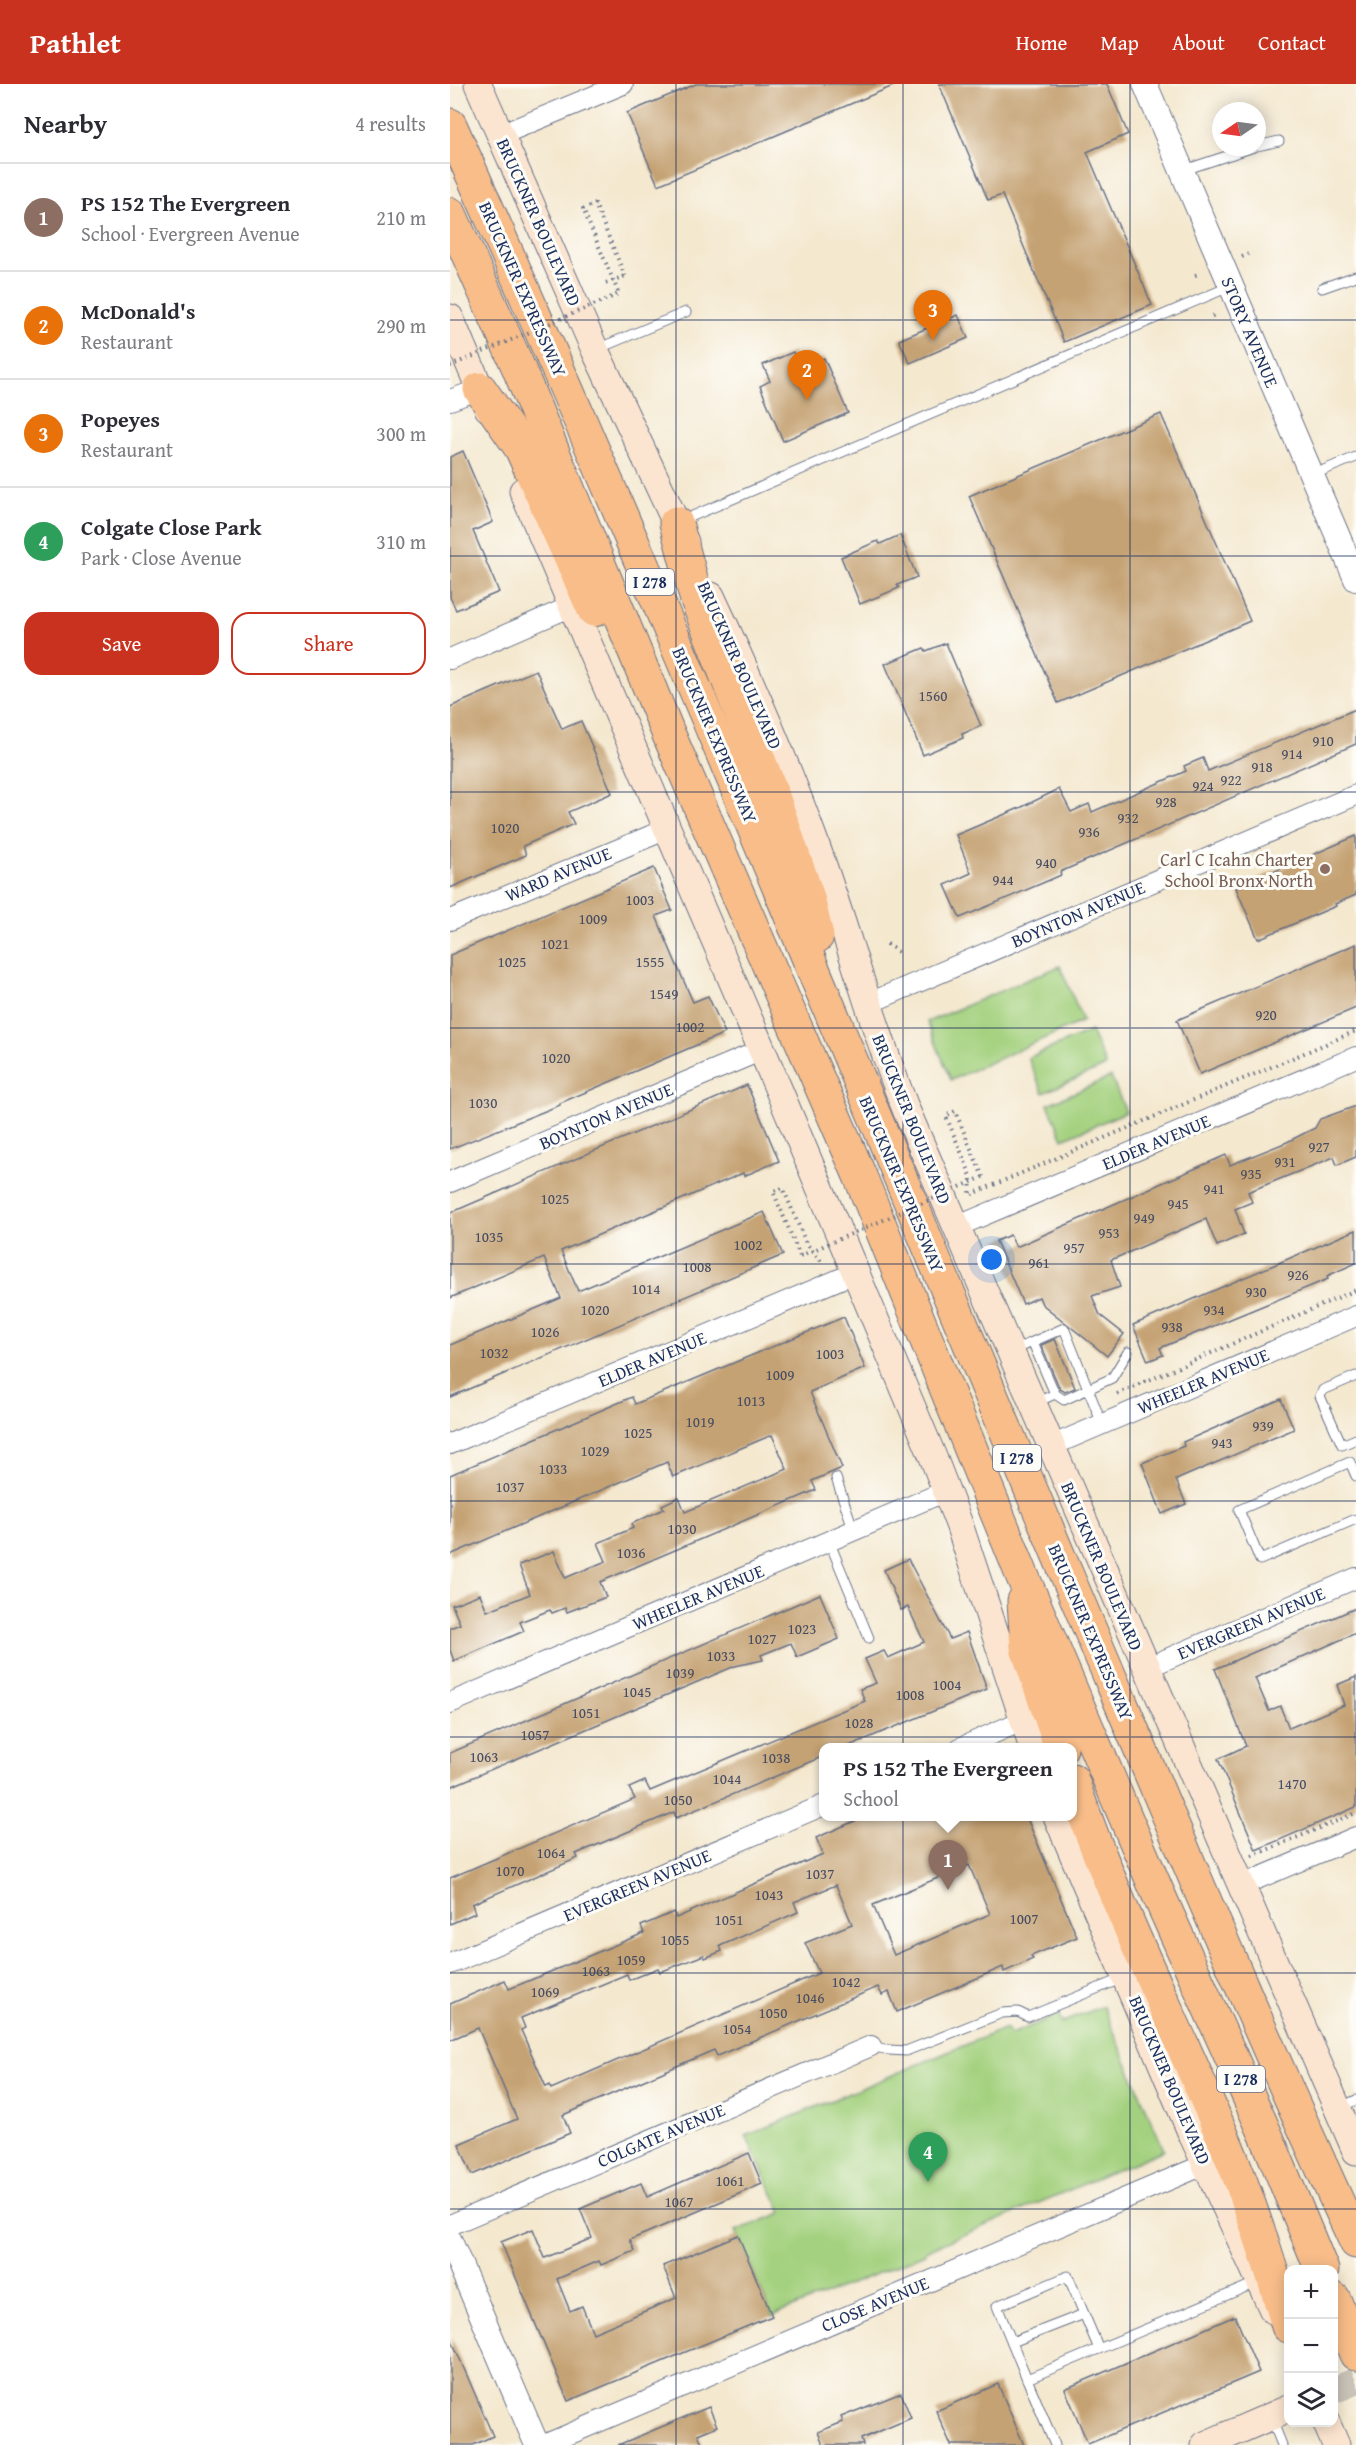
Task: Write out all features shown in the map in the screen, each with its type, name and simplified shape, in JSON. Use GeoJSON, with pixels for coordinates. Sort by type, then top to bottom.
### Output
{"type":"FeatureCollection","features":[{"type":"Feature","properties":{"kind":"highway","name":"BRUCKNER EXPRESSWAY"},"geometry":{"type":"LineString","coordinates":[[450,125],[713,729],[842,1043],[1193,1874],[1279,2073],[1356,2242]]}},
{"type":"Feature","properties":{"kind":"highway","name":"BRUCKNER EXPRESSWAY"},"geometry":{"type":"LineString","coordinates":[[450,214],[519,369],[669,735],[860,1176],[1022,1575],[1157,1891],[1266,2135],[1320,2265]]}},
{"type":"Feature","properties":{"kind":"highway"},"geometry":{"type":"LineString","coordinates":[[465,394],[521,448],[626,685],[669,735]]}},
{"type":"Feature","properties":{"kind":"highway"},"geometry":{"type":"LineString","coordinates":[[676,523],[696,597],[771,791],[808,898],[842,1043]]}},
{"type":"Feature","properties":{"kind":"highway"},"geometry":{"type":"LineString","coordinates":[[1022,1575],[1027,1648],[1059,1743]]}},
{"type":"Feature","properties":{"kind":"highway"},"geometry":{"type":"LineString","coordinates":[[1077,1793],[1111,1882],[1241,2181],[1264,2244],[1286,2319]]}},
{"type":"Feature","properties":{"kind":"highway"},"geometry":{"type":"LineString","coordinates":[[1338,2309],[1356,2354]]}},
{"type":"Feature","properties":{"kind":"main road","name":"BRUCKNER BOULEVARD"},"geometry":{"type":"LineString","coordinates":[[478,84],[595,350],[725,626],[814,839],[867,1004],[896,1084],[956,1227],[1021,1348],[1044,1399],[1051,1446],[1240,1886],[1346,2104],[1356,2151]]}},
{"type":"Feature","properties":{"kind":"main road"},"geometry":{"type":"LineString","coordinates":[[450,318],[465,394],[572,606],[762,1050],[946,1491],[1031,1743]]}},
{"type":"Feature","properties":{"kind":"main road","name":"BRUCKNER BOULEVARD"},"geometry":{"type":"LineString","coordinates":[[1059,1821],[1206,2164],[1258,2282],[1284,2333]]}},
{"type":"Feature","properties":{"kind":"main road"},"geometry":{"type":"LineString","coordinates":[[1220,2442],[1279,2413]]}},
{"type":"Feature","properties":{"kind":"main road"},"geometry":{"type":"LineString","coordinates":[[1328,2427],[1336,2445]]}},
{"type":"Feature","properties":{"kind":"street"},"geometry":{"type":"LineString","coordinates":[[500,135],[623,84]]}},
{"type":"Feature","properties":{"kind":"street","name":"STORY AVENUE"},"geometry":{"type":"LineString","coordinates":[[1144,84],[1356,579]]}},
{"type":"Feature","properties":{"kind":"street"},"geometry":{"type":"LineString","coordinates":[[450,659],[572,606]]}},
{"type":"Feature","properties":{"kind":"street","name":"BOYNTON AVENUE"},"geometry":{"type":"LineString","coordinates":[[867,1004],[1356,795]]}},
{"type":"Feature","properties":{"kind":"street","name":"WARD AVENUE"},"geometry":{"type":"LineString","coordinates":[[450,920],[667,829]]}},
{"type":"Feature","properties":{"kind":"street","name":"BOYNTON AVENUE"},"geometry":{"type":"LineString","coordinates":[[450,1182],[762,1050]]}},
{"type":"Feature","properties":{"kind":"street","name":"ELDER AVENUE"},"geometry":{"type":"LineString","coordinates":[[956,1227],[1356,1057]]}},
{"type":"Feature","properties":{"kind":"street","name":"ELDER AVENUE"},"geometry":{"type":"LineString","coordinates":[[450,1444],[854,1273]]}},
{"type":"Feature","properties":{"kind":"street","name":"WHEELER AVENUE"},"geometry":{"type":"LineString","coordinates":[[1051,1446],[1356,1316]]}},
{"type":"Feature","properties":{"kind":"street","name":"WHEELER AVENUE"},"geometry":{"type":"LineString","coordinates":[[450,1703],[946,1491]]}},
{"type":"Feature","properties":{"kind":"street","name":"EVERGREEN AVENUE"},"geometry":{"type":"LineString","coordinates":[[1146,1668],[1356,1578]]}},
{"type":"Feature","properties":{"kind":"street"},"geometry":{"type":"LineString","coordinates":[[971,1743],[1024,1720]]}},
{"type":"Feature","properties":{"kind":"street","name":"EVERGREEN AVENUE"},"geometry":{"type":"LineString","coordinates":[[450,1964],[819,1807]]}},
{"type":"Feature","properties":{"kind":"street"},"geometry":{"type":"LineString","coordinates":[[1240,1886],[1356,1838]]}},
{"type":"Feature","properties":{"kind":"street","name":"COLGATE AVENUE"},"geometry":{"type":"LineString","coordinates":[[450,2224],[871,2046]]}},
{"type":"Feature","properties":{"kind":"street","name":"CLOSE AVENUE"},"geometry":{"type":"LineString","coordinates":[[543,2445],[1206,2164]]}},
{"type":"Feature","properties":{"kind":"street"},"geometry":{"type":"LineString","coordinates":[[450,2241],[537,2445]]}},
{"type":"Feature","properties":{"kind":"lane"},"geometry":{"type":"LineString","coordinates":[[1266,144],[1279,141]]}},
{"type":"Feature","properties":{"kind":"lane"},"geometry":{"type":"LineString","coordinates":[[1182,170],[1226,156]]}},
{"type":"Feature","properties":{"kind":"lane"},"geometry":{"type":"LineString","coordinates":[[1322,288],[1356,276]]}},
{"type":"Feature","properties":{"kind":"lane"},"geometry":{"type":"LineString","coordinates":[[676,523],[1231,286]]}},
{"type":"Feature","properties":{"kind":"lane"},"geometry":{"type":"LineString","coordinates":[[595,350],[686,312]]}},
{"type":"Feature","properties":{"kind":"lane"},"geometry":{"type":"LineString","coordinates":[[1312,475],[1356,457]]}},
{"type":"Feature","properties":{"kind":"lane"},"geometry":{"type":"LineString","coordinates":[[1021,1348],[1064,1328],[1102,1424]]}},
{"type":"Feature","properties":{"kind":"lane"},"geometry":{"type":"LineString","coordinates":[[1021,1348],[1043,1360],[1051,1379],[1044,1399],[1064,1400],[1112,1378],[1128,1352]]}},
{"type":"Feature","properties":{"kind":"lane"},"geometry":{"type":"LineString","coordinates":[[1061,1352],[1072,1348]]}},
{"type":"Feature","properties":{"kind":"lane"},"geometry":{"type":"LineString","coordinates":[[1070,1372],[1080,1368]]}},
{"type":"Feature","properties":{"kind":"lane"},"geometry":{"type":"LineString","coordinates":[[1356,1376],[1320,1392],[1356,1476]]}},
{"type":"Feature","properties":{"kind":"lane"},"geometry":{"type":"LineString","coordinates":[[1342,1445],[1356,1439]]}},
{"type":"Feature","properties":{"kind":"lane"},"geometry":{"type":"LineString","coordinates":[[1350,1462],[1239,1510],[1260,1560],[1356,1519]]}},
{"type":"Feature","properties":{"kind":"lane"},"geometry":{"type":"LineString","coordinates":[[836,1478],[854,1531]]}},
{"type":"Feature","properties":{"kind":"lane"},"geometry":{"type":"LineString","coordinates":[[829,1541],[869,1638]]}},
{"type":"Feature","properties":{"kind":"lane"},"geometry":{"type":"LineString","coordinates":[[871,2046],[906,2051],[1002,2013],[1018,2012],[1028,2017],[1126,1977]]}},
{"type":"Feature","properties":{"kind":"lane"},"geometry":{"type":"LineString","coordinates":[[1055,2445],[996,2306],[1068,2276],[1099,2349]]}},
{"type":"Feature","properties":{"kind":"lane"},"geometry":{"type":"LineString","coordinates":[[1027,2379],[1258,2282]]}},
{"type":"Feature","properties":{"kind":"lane"},"geometry":{"type":"LineString","coordinates":[[1012,2342],[1084,2314]]}},
{"type":"Feature","properties":{"kind":"lane"},"geometry":{"type":"LineString","coordinates":[[1279,2413],[1282,2445]]}},
{"type":"Feature","properties":{"kind":"path"},"geometry":{"type":"LineString","coordinates":[[450,366],[619,294],[583,209],[594,204],[625,276],[606,284]]}},
{"type":"Feature","properties":{"kind":"path"},"geometry":{"type":"LineString","coordinates":[[1242,257],[1248,254]]}},
{"type":"Feature","properties":{"kind":"path"},"geometry":{"type":"LineString","coordinates":[[886,944],[901,954]]}},
{"type":"Feature","properties":{"kind":"path"},"geometry":{"type":"LineString","coordinates":[[821,1261],[806,1243],[783,1188],[773,1191],[800,1256],[982,1177],[955,1111],[946,1116],[971,1176],[970,1195],[1356,1031]]}},
{"type":"Feature","properties":{"kind":"path"},"geometry":{"type":"LineString","coordinates":[[1094,1404],[1356,1290]]}},
{"type":"Feature","properties":{"kind":"path"},"geometry":{"type":"LineString","coordinates":[[1252,1856],[1356,1813]]}},
{"type":"Feature","properties":{"kind":"green space"},"geometry":{"type":"Polygon","coordinates":[[[1060,966],[1083,1021],[951,1080],[927,1022],[1060,966]]]}},
{"type":"Feature","properties":{"kind":"green space"},"geometry":{"type":"Polygon","coordinates":[[[1091,1031],[1106,1066],[1043,1093],[1028,1058],[1091,1031]]]}},
{"type":"Feature","properties":{"kind":"green space"},"geometry":{"type":"Polygon","coordinates":[[[1111,1077],[1126,1112],[1063,1139],[1048,1104],[1111,1077]]]}},
{"type":"Feature","properties":{"kind":"green space"},"geometry":{"type":"Polygon","coordinates":[[[1103,2006],[1164,2150],[925,2251],[925,2254],[772,2316],[736,2231],[782,2213],[746,2136],[1006,2028],[1011,2034],[1059,2015],[1061,2023],[1103,2006]]]}},
{"type":"Feature","properties":{"kind":"building"},"geometry":{"type":"Polygon","coordinates":[[[696,84],[898,84],[658,185],[627,113],[696,84]]]}},
{"type":"Feature","properties":{"kind":"building"},"geometry":{"type":"Polygon","coordinates":[[[939,84],[1107,84],[1128,134],[1087,152],[1152,305],[1064,342],[1002,195],[988,200],[939,84]]]}},
{"type":"Feature","properties":{"kind":"building"},"geometry":{"type":"Polygon","coordinates":[[[958,315],[968,338],[910,363],[899,340],[958,315]]]}},
{"type":"Feature","properties":{"kind":"building"},"geometry":{"type":"Polygon","coordinates":[[[793,352],[800,368],[824,358],[848,413],[783,441],[760,386],[770,381],[763,365],[793,352]]]}},
{"type":"Feature","properties":{"kind":"building"},"geometry":{"type":"Polygon","coordinates":[[[1161,414],[1250,621],[1058,703],[969,496],[1161,414]]]}},
{"type":"Feature","properties":{"kind":"building"},"geometry":{"type":"Polygon","coordinates":[[[463,451],[493,522],[473,531],[499,592],[456,610],[450,597],[450,457],[463,451]]]}},
{"type":"Feature","properties":{"kind":"building"},"geometry":{"type":"Polygon","coordinates":[[[900,535],[917,577],[897,585],[899,588],[860,604],[841,557],[878,541],[880,544],[900,535]]]}},
{"type":"Feature","properties":{"kind":"building"},"geometry":{"type":"Polygon","coordinates":[[[946,643],[981,726],[962,734],[963,738],[923,755],[885,664],[924,648],[926,651],[946,643]]]}},
{"type":"Feature","properties":{"kind":"building"},"geometry":{"type":"Polygon","coordinates":[[[536,670],[562,729],[581,721],[612,793],[568,812],[574,824],[523,846],[526,855],[450,888],[450,707],[536,670]]]}},
{"type":"Feature","properties":{"kind":"building"},"geometry":{"type":"Polygon","coordinates":[[[1356,709],[1356,744],[1060,872],[1061,875],[960,918],[945,885],[971,873],[956,835],[1059,789],[1071,812],[1089,804],[1092,812],[1186,771],[1184,766],[1203,758],[1208,771],[1356,709]]]}},
{"type":"Feature","properties":{"kind":"building"},"geometry":{"type":"Polygon","coordinates":[[[1356,836],[1356,895],[1335,904],[1336,906],[1258,939],[1236,888],[1356,836]]]}},
{"type":"Feature","properties":{"kind":"building"},"geometry":{"type":"Polygon","coordinates":[[[654,868],[672,910],[656,916],[675,961],[693,1002],[708,996],[725,1033],[560,1103],[560,1105],[450,1149],[450,955],[654,868]]]}},
{"type":"Feature","properties":{"kind":"building"},"geometry":{"type":"Polygon","coordinates":[[[1356,944],[1356,1008],[1200,1074],[1177,1020],[1356,944]]]}},
{"type":"Feature","properties":{"kind":"building"},"geometry":{"type":"Polygon","coordinates":[[[747,1085],[779,1161],[744,1176],[743,1173],[561,1251],[578,1291],[764,1212],[783,1255],[450,1397],[450,1345],[561,1298],[544,1258],[450,1298],[450,1213],[747,1085]]]}},
{"type":"Feature","properties":{"kind":"building"},"geometry":{"type":"Polygon","coordinates":[[[1356,1106],[1356,1157],[1337,1165],[1334,1157],[1248,1192],[1252,1202],[1235,1209],[1244,1234],[1217,1246],[1206,1219],[1111,1260],[1120,1287],[1092,1296],[1100,1315],[1124,1334],[1107,1356],[1042,1304],[1039,1297],[1023,1304],[996,1241],[1010,1235],[1016,1247],[1226,1155],[1230,1165],[1287,1142],[1315,1128],[1320,1119],[1356,1106]]]}},
{"type":"Feature","properties":{"kind":"building"},"geometry":{"type":"Polygon","coordinates":[[[1356,1230],[1356,1263],[1327,1276],[1328,1279],[1160,1348],[1163,1355],[1148,1361],[1133,1325],[1356,1230]]]}},
{"type":"Feature","properties":{"kind":"building"},"geometry":{"type":"Polygon","coordinates":[[[844,1317],[865,1368],[810,1392],[842,1468],[812,1481],[816,1490],[600,1582],[606,1597],[567,1612],[565,1608],[552,1613],[550,1610],[520,1622],[524,1631],[454,1661],[450,1650],[450,1628],[460,1624],[452,1605],[480,1594],[487,1611],[530,1594],[519,1565],[554,1551],[565,1578],[606,1561],[598,1543],[633,1528],[631,1524],[664,1509],[662,1505],[679,1497],[685,1512],[787,1469],[772,1435],[673,1477],[667,1462],[450,1555],[450,1475],[632,1397],[635,1404],[844,1317]]]}},
{"type":"Feature","properties":{"kind":"building"},"geometry":{"type":"Polygon","coordinates":[[[1055,1339],[1075,1388],[1065,1392],[1060,1389],[1041,1345],[1055,1339]]]}},
{"type":"Feature","properties":{"kind":"building"},"geometry":{"type":"Polygon","coordinates":[[[1281,1399],[1294,1429],[1176,1480],[1186,1504],[1162,1514],[1142,1463],[1184,1446],[1183,1442],[1281,1399]]]}},
{"type":"Feature","properties":{"kind":"building"},"geometry":{"type":"Polygon","coordinates":[[[908,1559],[950,1639],[967,1632],[987,1689],[856,1743],[819,1743],[819,1758],[676,1818],[674,1812],[576,1854],[578,1858],[472,1904],[475,1913],[450,1924],[450,1878],[635,1799],[629,1788],[645,1781],[650,1791],[865,1701],[860,1689],[876,1683],[865,1659],[884,1651],[888,1658],[924,1642],[908,1607],[901,1610],[884,1570],[908,1559]]]}},
{"type":"Feature","properties":{"kind":"building"},"geometry":{"type":"Polygon","coordinates":[[[820,1594],[839,1639],[797,1657],[791,1643],[761,1655],[763,1660],[735,1666],[450,1787],[450,1753],[820,1594]]]}},
{"type":"Feature","properties":{"kind":"building"},"geometry":{"type":"Polygon","coordinates":[[[1356,1608],[1356,1633],[1255,1678],[1269,1711],[1280,1706],[1289,1728],[1344,1705],[1337,1685],[1356,1677],[1356,1807],[1256,1850],[1218,1759],[1246,1746],[1215,1669],[1356,1608]]]}},
{"type":"Feature","properties":{"kind":"building"},"geometry":{"type":"Polygon","coordinates":[[[855,1821],[1028,1821],[1077,1937],[1031,1956],[1033,1959],[1004,1972],[1003,1967],[897,2012],[889,1992],[882,1995],[878,1987],[717,2056],[714,2050],[563,2115],[570,2133],[472,2175],[459,2144],[517,2119],[478,2028],[450,2040],[450,2004],[505,1980],[509,1989],[644,1933],[641,1926],[674,1912],[676,1918],[823,1854],[816,1838],[855,1821]],[[969,1865],[873,1905],[894,1955],[990,1914],[969,1865]],[[836,1885],[794,1902],[798,1912],[720,1946],[722,1951],[705,1958],[704,1955],[660,1972],[658,1968],[629,1980],[627,1974],[521,2018],[525,2028],[521,2030],[546,2087],[550,2085],[551,2089],[819,1973],[805,1943],[852,1924],[836,1885]]]}},
{"type":"Feature","properties":{"kind":"building"},"geometry":{"type":"Polygon","coordinates":[[[749,2153],[762,2184],[630,2240],[635,2251],[601,2265],[599,2261],[557,2279],[570,2311],[582,2306],[593,2333],[676,2298],[663,2266],[738,2235],[772,2316],[568,2401],[501,2242],[533,2229],[545,2258],[592,2238],[580,2209],[641,2183],[647,2197],[749,2153]]]}},
{"type":"Feature","properties":{"kind":"building"},"geometry":{"type":"Polygon","coordinates":[[[1235,2316],[1259,2372],[1088,2444],[1065,2389],[1235,2316]]]}},
{"type":"Feature","properties":{"kind":"building"},"geometry":{"type":"Polygon","coordinates":[[[450,2336],[493,2436],[473,2445],[450,2445],[450,2336]]]}},
{"type":"Feature","properties":{"kind":"building"},"geometry":{"type":"Polygon","coordinates":[[[998,2384],[1024,2445],[951,2445],[936,2411],[998,2384]]]}},
{"type":"Feature","properties":{"kind":"building"},"geometry":{"type":"Polygon","coordinates":[[[901,2393],[911,2418],[861,2439],[863,2445],[823,2445],[818,2432],[843,2422],[841,2417],[901,2393]]]}},
{"type":"Feature","properties":{"kind":"building"},"geometry":{"type":"Polygon","coordinates":[[[709,2407],[717,2426],[698,2434],[703,2445],[618,2445],[709,2407]]]}},
{"type":"Feature","properties":{"kind":"tunnel"},"geometry":{"type":"LineString","coordinates":[[1338,2388],[1356,2381]]}},
{"type":"Feature","properties":{"kind":"place","name":"Popeyes"},"geometry":{"type":"Point","coordinates":[933,340]}},
{"type":"Feature","properties":{"kind":"place","name":"McDonald's"},"geometry":{"type":"Point","coordinates":[807,400]}},
{"type":"Feature","properties":{"kind":"place","name":"Carl C Icahn Charter School Bronx North"},"geometry":{"type":"Point","coordinates":[1325,869]}},
{"type":"Feature","properties":{"kind":"place","name":"PS 152 The Evergreen"},"geometry":{"type":"Point","coordinates":[948,1890]}},
{"type":"Feature","properties":{"kind":"place","name":"Colgate Close Park"},"geometry":{"type":"Point","coordinates":[928,2182]}}]}
